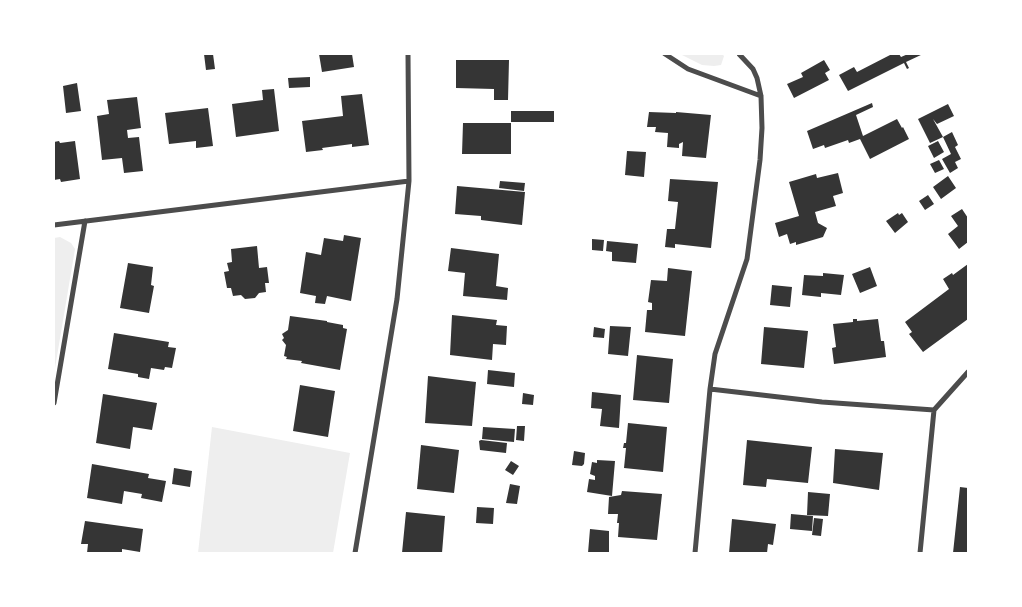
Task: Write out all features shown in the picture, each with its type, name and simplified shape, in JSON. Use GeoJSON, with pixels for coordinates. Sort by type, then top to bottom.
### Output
{"type":"FeatureCollection","features":[{"type":"Feature","properties":{"kind":"street"},"geometry":{"type":"LineString","coordinates":[[355,553],[397,299],[409,181],[408,54]]}},
{"type":"Feature","properties":{"kind":"street"},"geometry":{"type":"LineString","coordinates":[[665,54],[688,69],[761,96]]}},
{"type":"Feature","properties":{"kind":"street"},"geometry":{"type":"LineString","coordinates":[[695,553],[715,354],[747,259],[760,160],[761,96],[753,68],[739,54]]}},
{"type":"Feature","properties":{"kind":"street"},"geometry":{"type":"LineString","coordinates":[[54,225],[409,181]]}},
{"type":"Feature","properties":{"kind":"street"},"geometry":{"type":"LineString","coordinates":[[54,403],[85,221]]}},
{"type":"Feature","properties":{"kind":"street"},"geometry":{"type":"LineString","coordinates":[[920,553],[934,410],[968,372]]}},
{"type":"Feature","properties":{"kind":"street"},"geometry":{"type":"LineString","coordinates":[[710,389],[822,402],[934,410]]}},
{"type":"Feature","properties":{"kind":"shaded area"},"geometry":{"type":"Polygon","coordinates":[[[680,54],[722,54],[724,56],[721,65],[714,66],[702,65],[680,54]]]}},
{"type":"Feature","properties":{"kind":"shaded area"},"geometry":{"type":"Polygon","coordinates":[[[60,237],[71,243],[75,249],[54,374],[54,238],[60,237]]]}},
{"type":"Feature","properties":{"kind":"shaded area"},"geometry":{"type":"Polygon","coordinates":[[[212,427],[350,453],[333,553],[198,553],[212,427]]]}},
{"type":"Feature","properties":{"kind":"building"},"geometry":{"type":"Polygon","coordinates":[[[204,54],[213,54],[215,69],[206,70],[204,54]]]}},
{"type":"Feature","properties":{"kind":"building"},"geometry":{"type":"Polygon","coordinates":[[[319,54],[352,54],[354,67],[322,72],[319,54]]]}},
{"type":"Feature","properties":{"kind":"building"},"geometry":{"type":"Polygon","coordinates":[[[892,54],[899,54],[901,57],[908,54],[923,54],[906,62],[909,68],[907,69],[904,63],[848,91],[839,75],[854,67],[857,72],[892,54]]]}},
{"type":"Feature","properties":{"kind":"building"},"geometry":{"type":"Polygon","coordinates":[[[456,60],[509,60],[508,100],[494,100],[494,89],[456,88],[456,60]]]}},
{"type":"Feature","properties":{"kind":"building"},"geometry":{"type":"Polygon","coordinates":[[[824,60],[830,70],[825,73],[829,80],[794,98],[787,84],[803,77],[801,73],[824,60]]]}},
{"type":"Feature","properties":{"kind":"building"},"geometry":{"type":"Polygon","coordinates":[[[310,77],[310,87],[289,88],[288,78],[310,77]]]}},
{"type":"Feature","properties":{"kind":"building"},"geometry":{"type":"Polygon","coordinates":[[[77,83],[81,111],[66,113],[63,86],[77,83]]]}},
{"type":"Feature","properties":{"kind":"building"},"geometry":{"type":"Polygon","coordinates":[[[274,89],[279,131],[236,137],[232,104],[263,100],[262,90],[274,89]]]}},
{"type":"Feature","properties":{"kind":"building"},"geometry":{"type":"Polygon","coordinates":[[[362,94],[369,145],[352,147],[352,144],[306,152],[302,121],[343,116],[341,96],[362,94]]]}},
{"type":"Feature","properties":{"kind":"building"},"geometry":{"type":"Polygon","coordinates":[[[137,97],[141,128],[127,130],[128,138],[139,137],[143,171],[124,173],[122,158],[102,160],[97,116],[109,114],[107,100],[137,97]]]}},
{"type":"Feature","properties":{"kind":"building"},"geometry":{"type":"Polygon","coordinates":[[[872,103],[873,107],[856,115],[863,136],[897,119],[909,139],[870,159],[860,139],[849,143],[848,140],[825,148],[824,145],[813,149],[807,131],[872,103]]]}},
{"type":"Feature","properties":{"kind":"building"},"geometry":{"type":"Polygon","coordinates":[[[948,104],[954,116],[937,124],[933,119],[943,137],[930,143],[918,119],[948,104]]]}},
{"type":"Feature","properties":{"kind":"building"},"geometry":{"type":"Polygon","coordinates":[[[208,108],[213,146],[196,148],[196,141],[169,144],[165,113],[208,108]]]}},
{"type":"Feature","properties":{"kind":"building"},"geometry":{"type":"Polygon","coordinates":[[[511,111],[554,111],[554,122],[511,122],[511,111]]]}},
{"type":"Feature","properties":{"kind":"building"},"geometry":{"type":"Polygon","coordinates":[[[649,112],[711,115],[706,158],[682,156],[683,142],[679,144],[679,148],[667,147],[668,133],[655,132],[656,127],[647,127],[649,112]]]}},
{"type":"Feature","properties":{"kind":"building"},"geometry":{"type":"Polygon","coordinates":[[[463,123],[511,123],[511,154],[462,154],[463,123]]]}},
{"type":"Feature","properties":{"kind":"building"},"geometry":{"type":"Polygon","coordinates":[[[952,132],[958,145],[955,147],[961,159],[955,162],[958,168],[950,173],[942,159],[951,154],[943,137],[952,132]]]}},
{"type":"Feature","properties":{"kind":"building"},"geometry":{"type":"Polygon","coordinates":[[[59,141],[60,143],[75,141],[80,179],[61,182],[60,179],[54,180],[54,142],[59,141]]]}},
{"type":"Feature","properties":{"kind":"building"},"geometry":{"type":"Polygon","coordinates":[[[938,141],[944,152],[934,158],[928,146],[938,141]]]}},
{"type":"Feature","properties":{"kind":"building"},"geometry":{"type":"Polygon","coordinates":[[[627,151],[646,152],[644,177],[625,175],[627,151]]]}},
{"type":"Feature","properties":{"kind":"building"},"geometry":{"type":"Polygon","coordinates":[[[939,160],[944,169],[935,173],[930,164],[939,160]]]}},
{"type":"Feature","properties":{"kind":"building"},"geometry":{"type":"Polygon","coordinates":[[[838,173],[843,193],[833,196],[836,206],[815,212],[818,223],[827,228],[823,237],[796,245],[796,242],[790,244],[787,234],[779,237],[775,223],[799,216],[789,182],[816,174],[817,178],[838,173]]]}},
{"type":"Feature","properties":{"kind":"building"},"geometry":{"type":"Polygon","coordinates":[[[948,176],[956,188],[941,199],[933,187],[948,176]]]}},
{"type":"Feature","properties":{"kind":"building"},"geometry":{"type":"Polygon","coordinates":[[[670,179],[718,182],[711,248],[675,244],[675,248],[665,247],[667,229],[675,229],[678,202],[668,201],[670,179]]]}},
{"type":"Feature","properties":{"kind":"building"},"geometry":{"type":"Polygon","coordinates":[[[500,181],[525,183],[524,191],[499,188],[500,181]]]}},
{"type":"Feature","properties":{"kind":"building"},"geometry":{"type":"Polygon","coordinates":[[[457,186],[525,192],[522,225],[481,220],[481,216],[455,214],[457,186]]]}},
{"type":"Feature","properties":{"kind":"building"},"geometry":{"type":"Polygon","coordinates":[[[928,195],[934,204],[925,210],[919,201],[928,195]]]}},
{"type":"Feature","properties":{"kind":"building"},"geometry":{"type":"Polygon","coordinates":[[[962,209],[968,218],[968,242],[959,249],[948,234],[958,226],[951,216],[962,209]]]}},
{"type":"Feature","properties":{"kind":"building"},"geometry":{"type":"Polygon","coordinates":[[[898,213],[899,215],[902,213],[908,222],[895,233],[886,221],[898,213]]]}},
{"type":"Feature","properties":{"kind":"building"},"geometry":{"type":"Polygon","coordinates":[[[344,235],[361,238],[351,301],[327,296],[325,304],[315,303],[316,296],[300,293],[306,252],[321,255],[324,238],[343,241],[344,235]]]}},
{"type":"Feature","properties":{"kind":"building"},"geometry":{"type":"Polygon","coordinates":[[[592,239],[604,240],[603,251],[592,250],[592,239]]]}},
{"type":"Feature","properties":{"kind":"building"},"geometry":{"type":"Polygon","coordinates":[[[607,241],[638,244],[636,263],[612,261],[612,252],[606,251],[607,241]]]}},
{"type":"Feature","properties":{"kind":"building"},"geometry":{"type":"Polygon","coordinates":[[[257,246],[259,268],[267,267],[269,283],[265,283],[266,292],[259,293],[255,298],[245,299],[241,295],[233,296],[231,288],[227,288],[224,272],[229,271],[227,263],[232,262],[231,249],[257,246]]]}},
{"type":"Feature","properties":{"kind":"building"},"geometry":{"type":"Polygon","coordinates":[[[451,248],[499,254],[496,286],[508,288],[507,300],[463,296],[465,273],[448,271],[451,248]]]}},
{"type":"Feature","properties":{"kind":"building"},"geometry":{"type":"Polygon","coordinates":[[[128,263],[153,267],[151,285],[154,286],[149,313],[120,308],[128,263]]]}},
{"type":"Feature","properties":{"kind":"building"},"geometry":{"type":"Polygon","coordinates":[[[968,264],[968,319],[923,352],[909,334],[912,332],[905,322],[949,289],[943,279],[952,273],[953,275],[968,264]]]}},
{"type":"Feature","properties":{"kind":"building"},"geometry":{"type":"Polygon","coordinates":[[[870,267],[877,286],[860,293],[852,274],[870,267]]]}},
{"type":"Feature","properties":{"kind":"building"},"geometry":{"type":"Polygon","coordinates":[[[668,268],[692,271],[685,336],[645,332],[647,310],[652,310],[652,303],[648,302],[651,280],[667,281],[668,268]]]}},
{"type":"Feature","properties":{"kind":"building"},"geometry":{"type":"Polygon","coordinates":[[[823,273],[844,275],[841,295],[821,293],[821,297],[802,295],[804,275],[823,276],[823,273]]]}},
{"type":"Feature","properties":{"kind":"building"},"geometry":{"type":"Polygon","coordinates":[[[772,285],[792,287],[790,307],[770,305],[772,285]]]}},
{"type":"Feature","properties":{"kind":"building"},"geometry":{"type":"Polygon","coordinates":[[[452,315],[497,320],[496,325],[507,326],[506,345],[493,344],[492,360],[450,355],[452,315]]]}},
{"type":"Feature","properties":{"kind":"building"},"geometry":{"type":"Polygon","coordinates":[[[290,316],[327,321],[343,325],[343,328],[347,329],[340,370],[286,359],[287,357],[284,356],[286,345],[282,340],[284,338],[282,334],[288,330],[290,316]]]}},
{"type":"Feature","properties":{"kind":"building"},"geometry":{"type":"Polygon","coordinates":[[[853,319],[857,319],[857,321],[878,319],[881,341],[884,341],[886,357],[834,364],[832,348],[836,347],[833,324],[853,322],[853,319]]]}},
{"type":"Feature","properties":{"kind":"building"},"geometry":{"type":"Polygon","coordinates":[[[610,326],[631,327],[628,356],[608,354],[610,326]]]}},
{"type":"Feature","properties":{"kind":"building"},"geometry":{"type":"Polygon","coordinates":[[[594,327],[605,329],[604,338],[593,337],[594,327]]]}},
{"type":"Feature","properties":{"kind":"building"},"geometry":{"type":"Polygon","coordinates":[[[764,327],[808,331],[804,368],[761,364],[764,327]]]}},
{"type":"Feature","properties":{"kind":"building"},"geometry":{"type":"Polygon","coordinates":[[[114,333],[169,342],[168,347],[176,348],[172,368],[165,367],[164,370],[151,368],[149,379],[138,377],[138,374],[108,369],[114,333]]]}},
{"type":"Feature","properties":{"kind":"building"},"geometry":{"type":"Polygon","coordinates":[[[637,355],[673,359],[669,403],[633,400],[637,355]]]}},
{"type":"Feature","properties":{"kind":"building"},"geometry":{"type":"Polygon","coordinates":[[[488,370],[515,373],[514,387],[487,384],[488,370]]]}},
{"type":"Feature","properties":{"kind":"building"},"geometry":{"type":"Polygon","coordinates":[[[428,376],[476,382],[472,426],[425,423],[428,376]]]}},
{"type":"Feature","properties":{"kind":"building"},"geometry":{"type":"Polygon","coordinates":[[[300,385],[335,391],[328,437],[293,431],[300,385]]]}},
{"type":"Feature","properties":{"kind":"building"},"geometry":{"type":"Polygon","coordinates":[[[592,392],[621,395],[619,428],[600,426],[602,409],[591,408],[592,392]]]}},
{"type":"Feature","properties":{"kind":"building"},"geometry":{"type":"Polygon","coordinates":[[[523,393],[534,395],[533,405],[522,404],[523,393]]]}},
{"type":"Feature","properties":{"kind":"building"},"geometry":{"type":"Polygon","coordinates":[[[103,394],[157,403],[152,430],[133,427],[130,449],[96,443],[103,394]]]}},
{"type":"Feature","properties":{"kind":"building"},"geometry":{"type":"Polygon","coordinates":[[[628,423],[667,427],[663,472],[624,468],[626,448],[623,448],[624,443],[626,443],[628,423]]]}},
{"type":"Feature","properties":{"kind":"building"},"geometry":{"type":"Polygon","coordinates":[[[517,426],[525,426],[524,441],[516,440],[517,426]]]}},
{"type":"Feature","properties":{"kind":"building"},"geometry":{"type":"Polygon","coordinates":[[[483,427],[515,429],[514,442],[482,439],[483,427]]]}},
{"type":"Feature","properties":{"kind":"building"},"geometry":{"type":"Polygon","coordinates":[[[747,440],[812,447],[808,483],[767,479],[766,487],[743,485],[747,440]]]}},
{"type":"Feature","properties":{"kind":"building"},"geometry":{"type":"Polygon","coordinates":[[[479,441],[507,443],[506,453],[480,450],[479,441]]]}},
{"type":"Feature","properties":{"kind":"building"},"geometry":{"type":"Polygon","coordinates":[[[421,445],[459,450],[454,493],[417,489],[421,445]]]}},
{"type":"Feature","properties":{"kind":"building"},"geometry":{"type":"Polygon","coordinates":[[[835,449],[883,453],[879,490],[833,483],[835,449]]]}},
{"type":"Feature","properties":{"kind":"building"},"geometry":{"type":"Polygon","coordinates":[[[574,451],[585,453],[582,466],[572,465],[574,451]]]}},
{"type":"Feature","properties":{"kind":"building"},"geometry":{"type":"Polygon","coordinates":[[[597,460],[615,461],[612,496],[587,492],[589,479],[595,480],[595,476],[590,474],[592,462],[597,463],[597,460]]]}},
{"type":"Feature","properties":{"kind":"building"},"geometry":{"type":"Polygon","coordinates":[[[511,461],[519,466],[513,475],[505,470],[511,461]]]}},
{"type":"Feature","properties":{"kind":"building"},"geometry":{"type":"Polygon","coordinates":[[[92,464],[149,474],[148,478],[166,481],[162,502],[141,498],[142,494],[124,491],[122,504],[87,498],[92,464]]]}},
{"type":"Feature","properties":{"kind":"building"},"geometry":{"type":"Polygon","coordinates":[[[174,468],[192,471],[190,487],[172,484],[174,468]]]}},
{"type":"Feature","properties":{"kind":"building"},"geometry":{"type":"Polygon","coordinates":[[[510,484],[520,486],[517,504],[506,503],[510,484]]]}},
{"type":"Feature","properties":{"kind":"building"},"geometry":{"type":"Polygon","coordinates":[[[960,487],[968,488],[968,553],[953,553],[960,487]]]}},
{"type":"Feature","properties":{"kind":"building"},"geometry":{"type":"Polygon","coordinates":[[[622,491],[662,494],[657,540],[618,537],[618,514],[608,514],[609,497],[621,495],[622,491]]]}},
{"type":"Feature","properties":{"kind":"building"},"geometry":{"type":"Polygon","coordinates":[[[808,492],[830,494],[828,516],[807,515],[808,492]]]}},
{"type":"Feature","properties":{"kind":"building"},"geometry":{"type":"Polygon","coordinates":[[[477,507],[494,508],[493,524],[476,523],[477,507]]]}},
{"type":"Feature","properties":{"kind":"building"},"geometry":{"type":"Polygon","coordinates":[[[406,512],[445,516],[442,553],[402,553],[406,512]]]}},
{"type":"Feature","properties":{"kind":"building"},"geometry":{"type":"Polygon","coordinates":[[[791,514],[813,516],[812,531],[790,529],[791,514]]]}},
{"type":"Feature","properties":{"kind":"building"},"geometry":{"type":"Polygon","coordinates":[[[814,518],[823,519],[821,536],[812,535],[814,518]]]}},
{"type":"Feature","properties":{"kind":"building"},"geometry":{"type":"Polygon","coordinates":[[[732,519],[776,524],[773,545],[768,544],[767,553],[729,553],[732,519]]]}},
{"type":"Feature","properties":{"kind":"building"},"geometry":{"type":"Polygon","coordinates":[[[85,521],[143,529],[140,552],[122,549],[122,553],[87,553],[88,544],[81,544],[85,521]]]}},
{"type":"Feature","properties":{"kind":"building"},"geometry":{"type":"Polygon","coordinates":[[[590,529],[609,531],[609,553],[588,553],[590,529]]]}}]}
